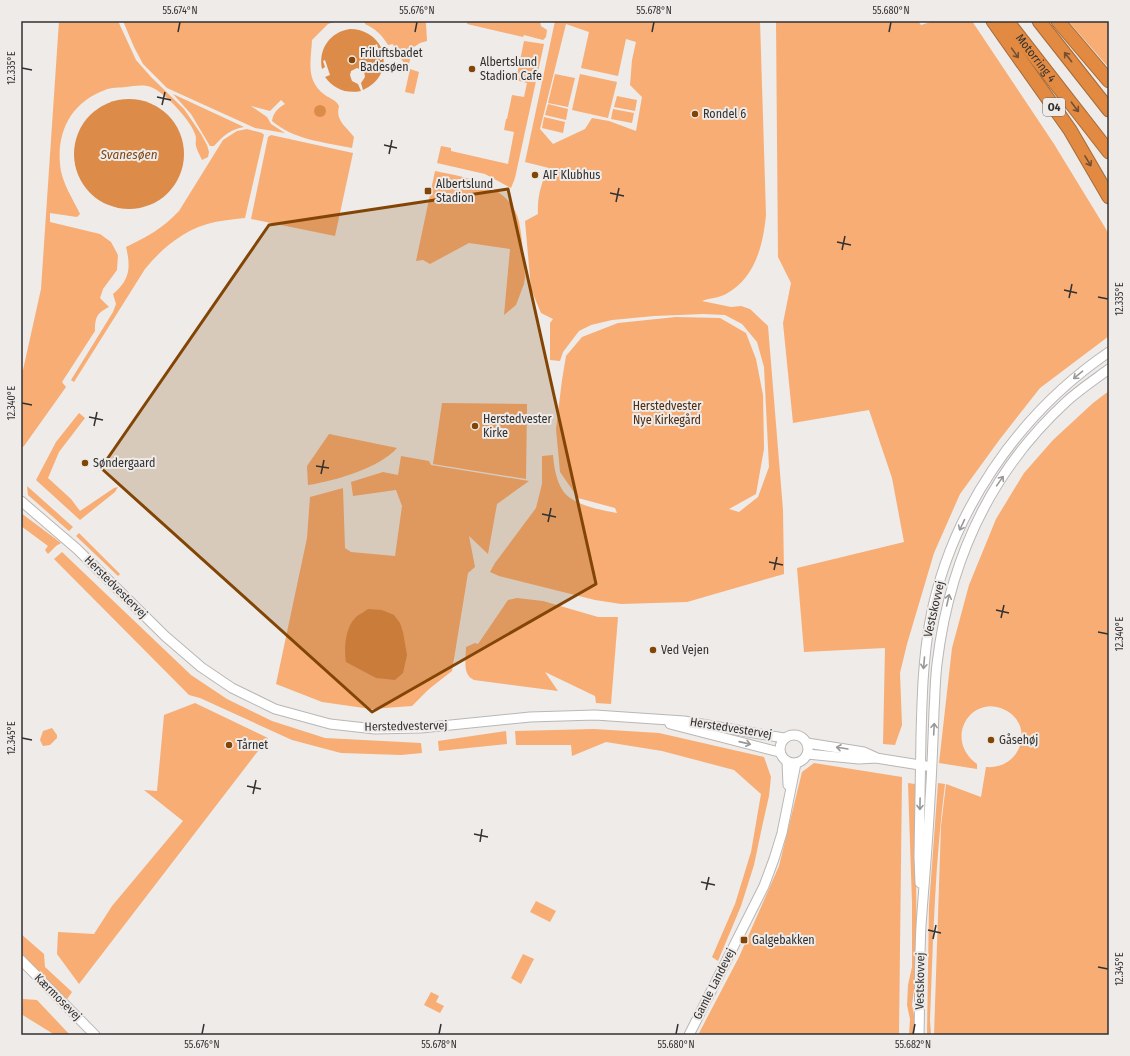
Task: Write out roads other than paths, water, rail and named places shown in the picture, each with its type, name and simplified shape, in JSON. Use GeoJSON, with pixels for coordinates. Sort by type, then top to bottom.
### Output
{"type":"FeatureCollection","features":[{"type":"Feature","properties":{"kind":"highway","name":"O4"},"geometry":{"type":"LineString","coordinates":[[993,21],[1070,130],[1109,197]]}},
{"type":"Feature","properties":{"kind":"highway","name":"Motorring 4"},"geometry":{"type":"LineString","coordinates":[[1008,21],[1109,152]]}},
{"type":"Feature","properties":{"kind":"highway"},"geometry":{"type":"LineString","coordinates":[[1039,21],[1109,110]]}},
{"type":"Feature","properties":{"kind":"highway"},"geometry":{"type":"LineString","coordinates":[[1058,21],[1109,81]]}},
{"type":"Feature","properties":{"kind":"street","name":"Vestskovvej"},"geometry":{"type":"LineString","coordinates":[[919,1035],[921,927],[919,856],[922,684],[930,621],[938,586],[955,540],[974,500],[995,465],[1029,422],[1058,392],[1109,352]]}},
{"type":"Feature","properties":{"kind":"street","name":"Vestskovvej"},"geometry":{"type":"LineString","coordinates":[[921,927],[932,768],[936,666],[950,594],[959,562],[976,523],[996,486],[1020,452],[1066,402],[1109,369]]}},
{"type":"Feature","properties":{"kind":"street","name":"Herstedvestervej"},"geometry":{"type":"LineString","coordinates":[[21,501],[77,549],[165,636],[201,667],[232,688],[275,709],[330,724],[375,729],[421,728],[530,717],[595,715],[684,721],[784,738]]}},
{"type":"Feature","properties":{"kind":"street","name":"Herstedvestervej"},"geometry":{"type":"LineString","coordinates":[[653,720],[779,752]]}},
{"type":"Feature","properties":{"kind":"street"},"geometry":{"type":"LineString","coordinates":[[795,734],[804,739],[807,743],[807,754],[804,758],[792,762],[781,756],[779,752],[781,742],[788,736],[795,734]]}},
{"type":"Feature","properties":{"kind":"street"},"geometry":{"type":"LineString","coordinates":[[807,743],[864,752],[876,758]]}},
{"type":"Feature","properties":{"kind":"street"},"geometry":{"type":"LineString","coordinates":[[807,754],[859,759],[876,758],[932,768]]}},
{"type":"Feature","properties":{"kind":"street","name":"Gamle Landevej"},"geometry":{"type":"LineString","coordinates":[[689,1035],[764,886],[780,840],[789,798],[792,762]]}},
{"type":"Feature","properties":{"kind":"street","name":"Kærmosevej"},"geometry":{"type":"LineString","coordinates":[[21,960],[96,1035]]}},
{"type":"Feature","properties":{"kind":"water","name":"Friluftsbadet Badesøen"},"geometry":{"type":"Polygon","coordinates":[[[350,29],[360,30],[373,37],[382,49],[379,51],[377,44],[375,45],[380,60],[382,60],[380,54],[383,53],[384,59],[380,75],[373,84],[363,90],[361,83],[365,77],[364,71],[357,68],[351,71],[350,75],[352,81],[358,84],[361,91],[356,92],[341,90],[332,85],[325,77],[330,75],[325,60],[323,61],[325,67],[322,69],[321,62],[324,48],[331,38],[350,29]]]}},
{"type":"Feature","properties":{"kind":"water","name":"Svanesøen"},"geometry":{"type":"Polygon","coordinates":[[[129,99],[150,103],[160,108],[168,115],[175,123],[180,133],[184,154],[180,175],[175,185],[168,193],[160,200],[150,205],[129,209],[108,205],[98,200],[90,193],[83,185],[78,175],[74,154],[78,133],[83,123],[90,115],[98,108],[108,103],[129,99]]]}},
{"type":"Feature","properties":{"kind":"water"},"geometry":{"type":"Polygon","coordinates":[[[320,105],[324,107],[326,111],[324,115],[320,117],[316,115],[314,111],[316,107],[320,105]]]}},
{"type":"Feature","properties":{"kind":"water"},"geometry":{"type":"Polygon","coordinates":[[[368,609],[382,610],[394,615],[400,623],[407,655],[403,673],[395,680],[376,678],[346,662],[345,644],[350,626],[357,616],[368,609]]]}},
{"type":"Feature","properties":{"kind":"place","name":"Friluftsbadet Badesøen"},"geometry":{"type":"Point","coordinates":[352,60]}},
{"type":"Feature","properties":{"kind":"place","name":"Albertslund Stadion Cafe"},"geometry":{"type":"Point","coordinates":[472,69]}},
{"type":"Feature","properties":{"kind":"place","name":"Rondel 6"},"geometry":{"type":"Point","coordinates":[695,114]}},
{"type":"Feature","properties":{"kind":"place","name":"AIF Klubhus"},"geometry":{"type":"Point","coordinates":[535,175]}},
{"type":"Feature","properties":{"kind":"place","name":"Albertslund Stadion"},"geometry":{"type":"Point","coordinates":[428,191]}},
{"type":"Feature","properties":{"kind":"place","name":"Herstedvester Kirke"},"geometry":{"type":"Point","coordinates":[475,426]}},
{"type":"Feature","properties":{"kind":"place","name":"Søndergaard"},"geometry":{"type":"Point","coordinates":[85,463]}},
{"type":"Feature","properties":{"kind":"place","name":"Ved Vejen"},"geometry":{"type":"Point","coordinates":[653,650]}},
{"type":"Feature","properties":{"kind":"place","name":"Gåsehøj"},"geometry":{"type":"Point","coordinates":[991,740]}},
{"type":"Feature","properties":{"kind":"place","name":"Tårnet"},"geometry":{"type":"Point","coordinates":[229,745]}},
{"type":"Feature","properties":{"kind":"place","name":"Galgebakken"},"geometry":{"type":"Point","coordinates":[744,940]}},
{"type":"Feature","properties":{"kind":"park label","name":"Herstedvester Nye Kirkegård"},"geometry":{"type":"Point","coordinates":[667,413]}}]}
